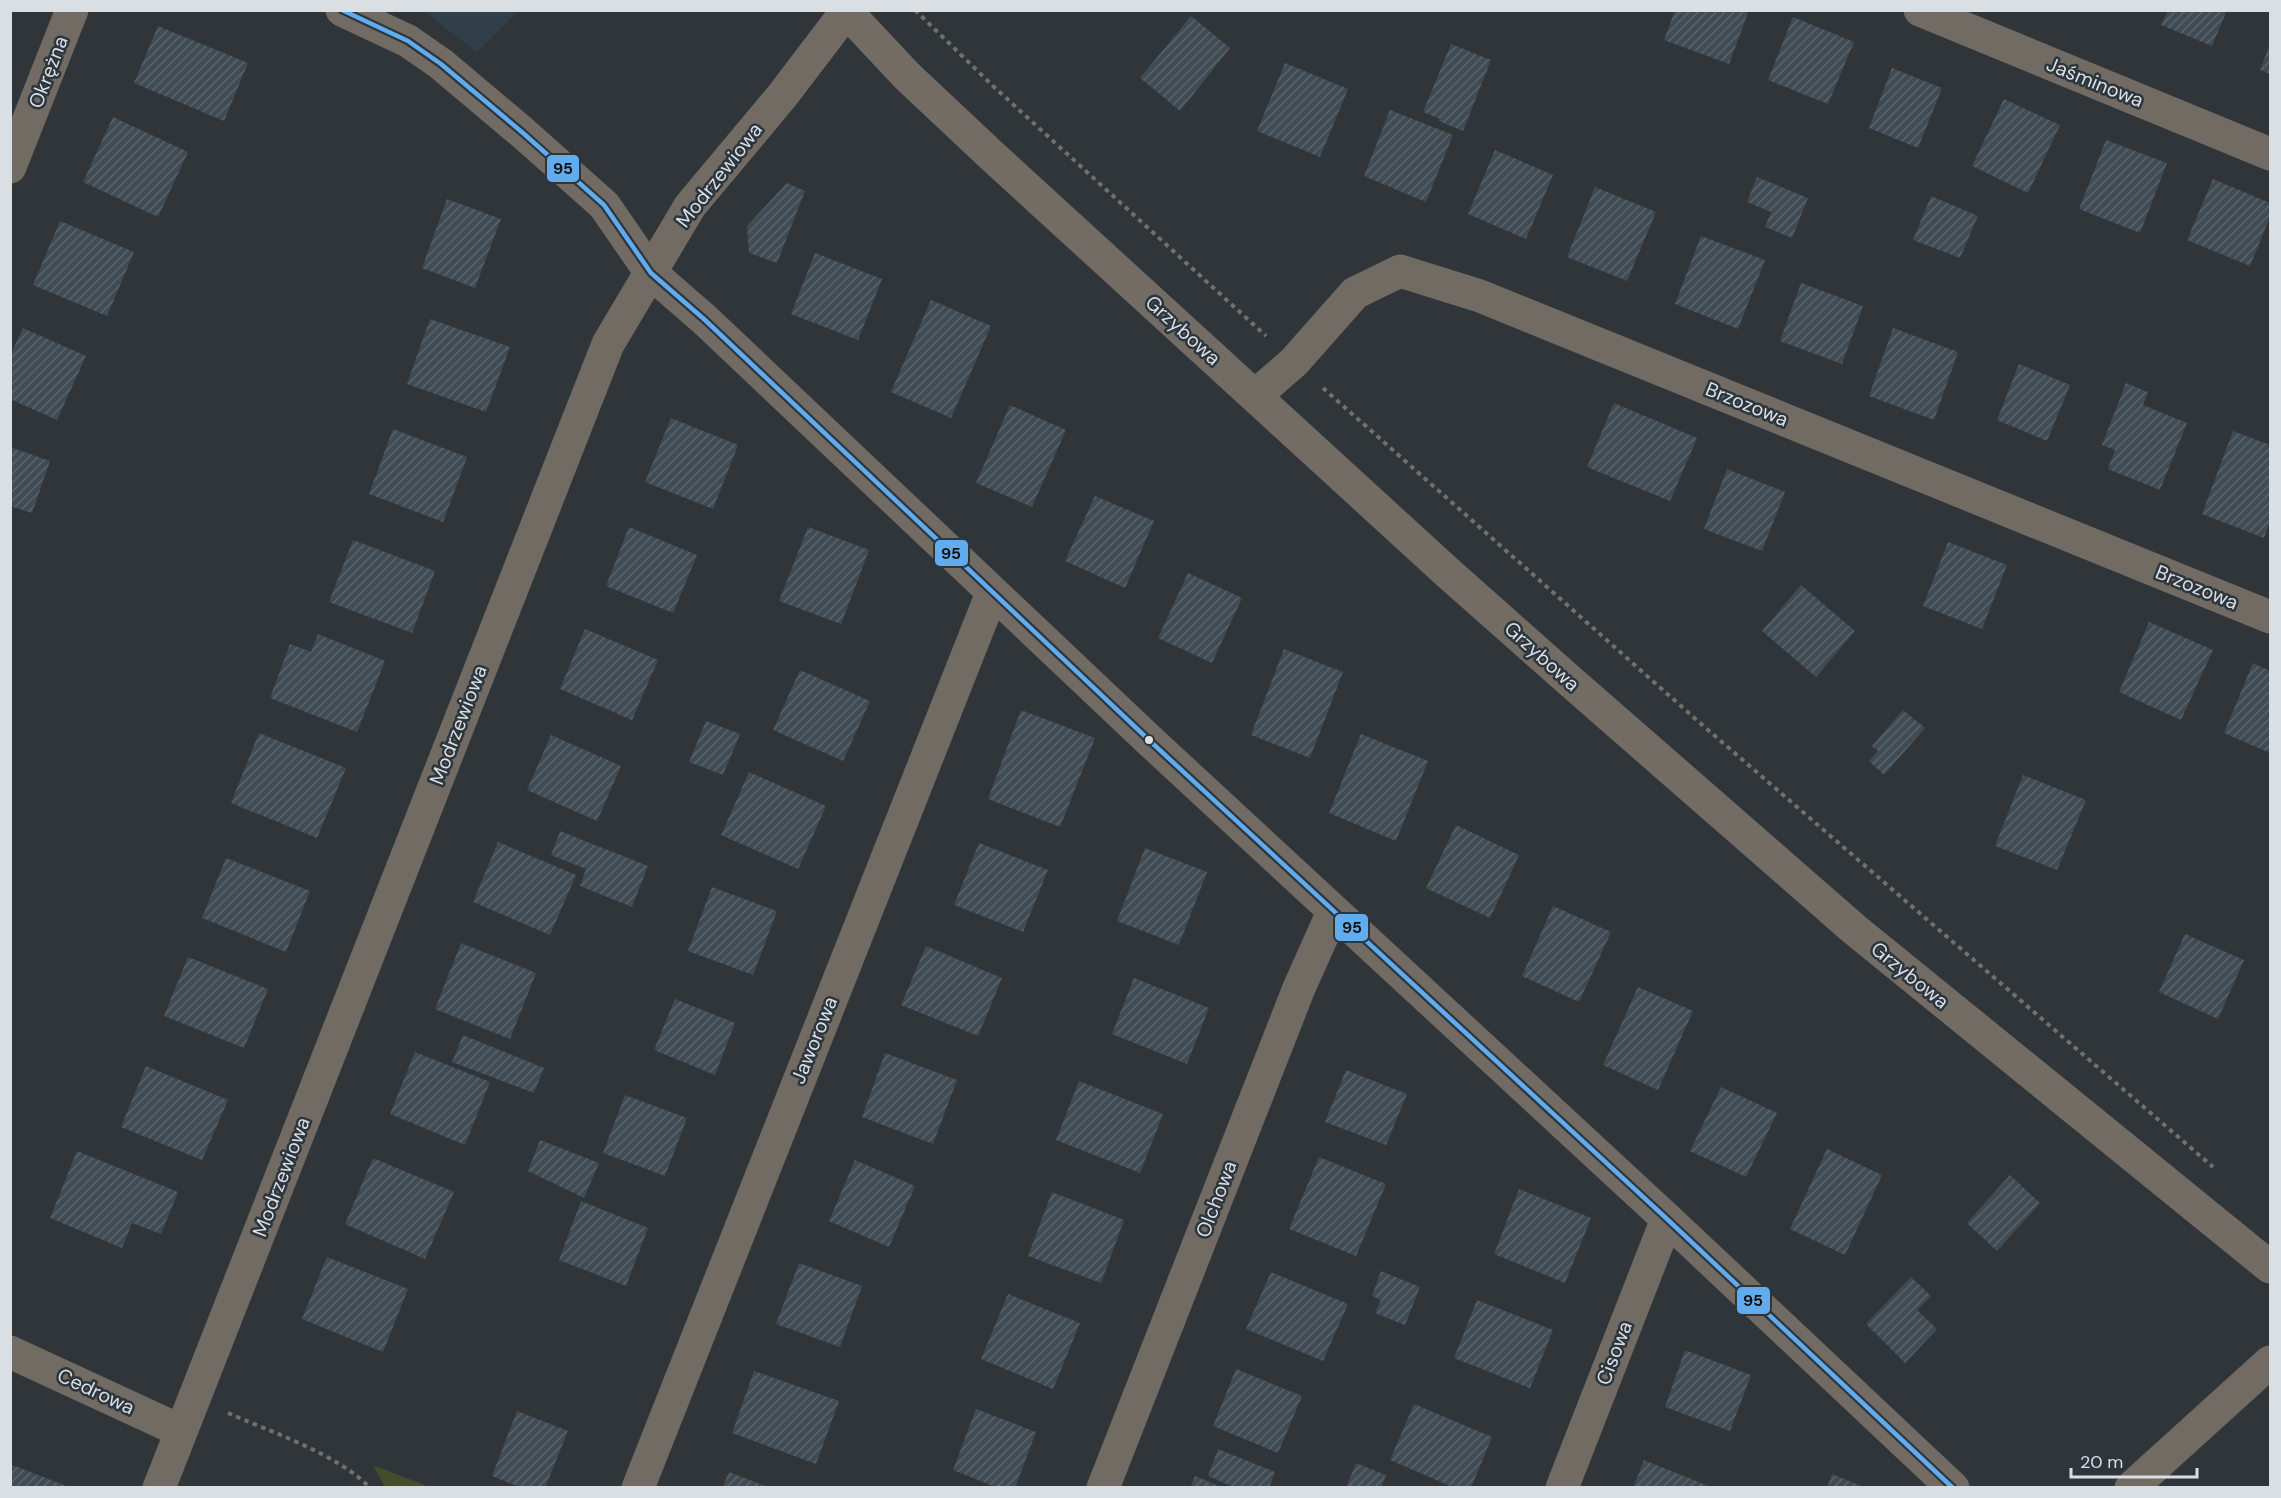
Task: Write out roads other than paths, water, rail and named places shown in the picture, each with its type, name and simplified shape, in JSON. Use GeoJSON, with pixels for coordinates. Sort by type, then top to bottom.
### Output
{"type":"FeatureCollection","features":[{"type":"Feature","properties":{"kind":"main road","name":"Grzybowa"},"geometry":{"type":"LineString","coordinates":[[846,11],[907,76],[981,146],[1447,572],[1854,929],[2271,1267]]}},
{"type":"Feature","properties":{"kind":"street","name":"Okrężna"},"geometry":{"type":"LineString","coordinates":[[10,167],[72,10]]}},
{"type":"Feature","properties":{"kind":"street"},"geometry":{"type":"LineString","coordinates":[[342,10],[408,41],[441,64],[604,205],[651,273],[705,320],[992,593],[1333,912],[1667,1219],[1953,1488]]}},
{"type":"Feature","properties":{"kind":"street","name":"Jaśminowa"},"geometry":{"type":"LineString","coordinates":[[1920,10],[2271,154]]}},
{"type":"Feature","properties":{"kind":"street","name":"Modrzewiowa"},"geometry":{"type":"LineString","coordinates":[[159,1488],[608,344],[690,206],[782,96],[846,11]]}},
{"type":"Feature","properties":{"kind":"street","name":"Brzozowa"},"geometry":{"type":"LineString","coordinates":[[1255,396],[1294,362],[1355,293],[1400,271],[1480,296],[2271,617]]}},
{"type":"Feature","properties":{"kind":"street","name":"Jaworowa"},"geometry":{"type":"LineString","coordinates":[[638,1488],[992,593]]}},
{"type":"Feature","properties":{"kind":"street","name":"Olchowa"},"geometry":{"type":"LineString","coordinates":[[1103,1488],[1299,988],[1333,912]]}},
{"type":"Feature","properties":{"kind":"street","name":"Cisowa"},"geometry":{"type":"LineString","coordinates":[[1562,1488],[1667,1219]]}},
{"type":"Feature","properties":{"kind":"street","name":"Cedrowa"},"geometry":{"type":"LineString","coordinates":[[10,1352],[181,1431]]}},
{"type":"Feature","properties":{"kind":"street"},"geometry":{"type":"LineString","coordinates":[[2131,1488],[2271,1362]]}}]}
